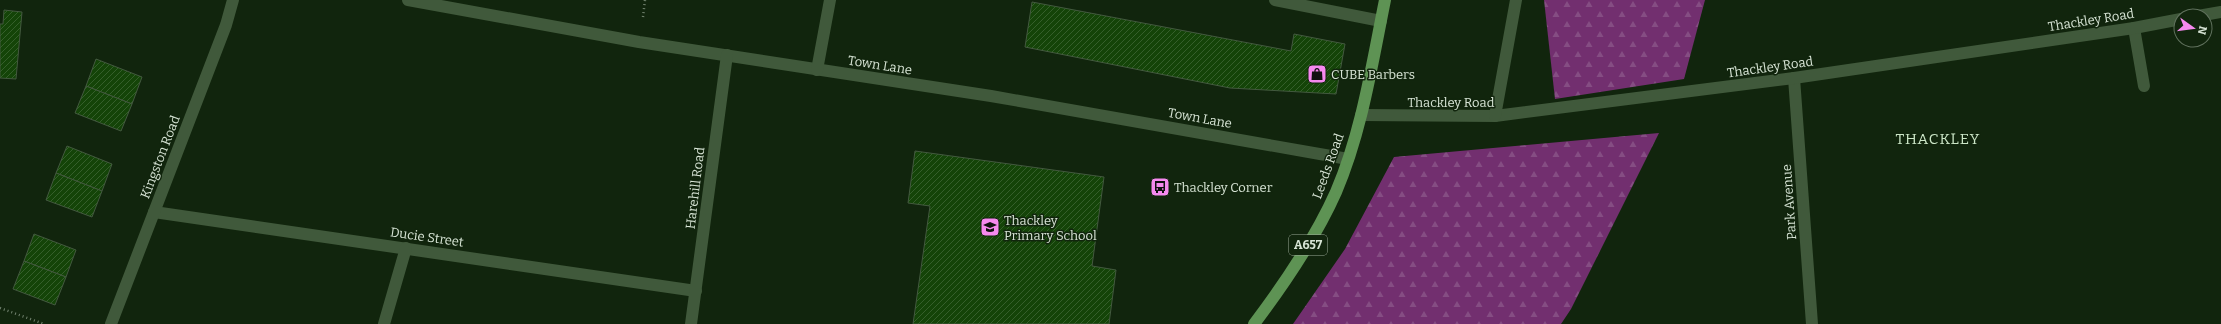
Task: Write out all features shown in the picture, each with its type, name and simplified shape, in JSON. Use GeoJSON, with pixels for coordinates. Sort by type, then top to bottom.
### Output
{"type":"FeatureCollection","features":[{"type":"Feature","properties":{"kind":"main road","name":"Leeds Road"},"geometry":{"type":"LineString","coordinates":[[1254,324],[1318,230],[1336,191],[1348,159],[1361,115],[1385,0]]}},
{"type":"Feature","properties":{"kind":"street","name":"Kingston Road"},"geometry":{"type":"LineString","coordinates":[[111,324],[226,25],[233,0]]}},
{"type":"Feature","properties":{"kind":"street","name":"Town Lane"},"geometry":{"type":"LineString","coordinates":[[408,0],[639,42],[992,96],[1348,159]]}},
{"type":"Feature","properties":{"kind":"street"},"geometry":{"type":"LineString","coordinates":[[817,70],[830,0]]}},
{"type":"Feature","properties":{"kind":"street"},"geometry":{"type":"LineString","coordinates":[[1275,0],[1381,21]]}},
{"type":"Feature","properties":{"kind":"street"},"geometry":{"type":"LineString","coordinates":[[1496,116],[1516,0]]}},
{"type":"Feature","properties":{"kind":"street","name":"Thackley Road"},"geometry":{"type":"LineString","coordinates":[[1361,115],[1496,116],[1794,78],[2134,28],[2173,21]]}},
{"type":"Feature","properties":{"kind":"street"},"geometry":{"type":"LineString","coordinates":[[2134,28],[2144,86]]}},
{"type":"Feature","properties":{"kind":"street","name":"Harehill Road"},"geometry":{"type":"LineString","coordinates":[[691,324],[727,55]]}},
{"type":"Feature","properties":{"kind":"street","name":"Park Avenue"},"geometry":{"type":"LineString","coordinates":[[1794,78],[1812,324]]}},
{"type":"Feature","properties":{"kind":"street","name":"Ducie Street"},"geometry":{"type":"LineString","coordinates":[[154,212],[696,290]]}},
{"type":"Feature","properties":{"kind":"street"},"geometry":{"type":"LineString","coordinates":[[384,324],[406,248]]}},
{"type":"Feature","properties":{"kind":"path"},"geometry":{"type":"LineString","coordinates":[[0,308],[44,324]]}},
{"type":"Feature","properties":{"kind":"green space"},"geometry":{"type":"Polygon","coordinates":[[[1544,0],[1705,0],[1684,79],[1555,99],[1544,0]]]}},
{"type":"Feature","properties":{"kind":"green space"},"geometry":{"type":"Polygon","coordinates":[[[1659,133],[1571,309],[1561,324],[1293,324],[1345,249],[1394,157],[1659,133]]]}},
{"type":"Feature","properties":{"kind":"building"},"geometry":{"type":"Polygon","coordinates":[[[1032,2],[1291,51],[1294,34],[1345,44],[1336,94],[1230,88],[1025,47],[1032,2]]]}},
{"type":"Feature","properties":{"kind":"building"},"geometry":{"type":"Polygon","coordinates":[[[4,10],[22,12],[16,79],[0,78],[0,24],[3,24],[4,10]]]}},
{"type":"Feature","properties":{"kind":"building"},"geometry":{"type":"Polygon","coordinates":[[[96,59],[142,77],[132,104],[86,86],[96,59]]]}},
{"type":"Feature","properties":{"kind":"building"},"geometry":{"type":"Polygon","coordinates":[[[86,86],[132,104],[121,131],[75,113],[86,86]]]}},
{"type":"Feature","properties":{"kind":"building"},"geometry":{"type":"Polygon","coordinates":[[[67,146],[112,164],[102,191],[56,173],[67,146]]]}},
{"type":"Feature","properties":{"kind":"building"},"geometry":{"type":"Polygon","coordinates":[[[915,151],[1104,177],[1092,266],[1116,270],[1109,324],[913,324],[930,206],[908,203],[915,151]]]}},
{"type":"Feature","properties":{"kind":"building"},"geometry":{"type":"Polygon","coordinates":[[[56,173],[102,191],[92,217],[46,200],[56,173]]]}},
{"type":"Feature","properties":{"kind":"building"},"geometry":{"type":"Polygon","coordinates":[[[34,234],[76,250],[66,277],[24,261],[34,234]]]}},
{"type":"Feature","properties":{"kind":"building"},"geometry":{"type":"Polygon","coordinates":[[[24,261],[66,277],[55,305],[13,289],[24,261]]]}},
{"type":"Feature","properties":{"kind":"place","name":"CUBE Barbers"},"geometry":{"type":"Point","coordinates":[1317,74]}},
{"type":"Feature","properties":{"kind":"place","name":"Thackley Corner"},"geometry":{"type":"Point","coordinates":[1160,187]}},
{"type":"Feature","properties":{"kind":"place","name":"Thackley Primary School"},"geometry":{"type":"Point","coordinates":[990,227]}},
{"type":"Feature","properties":{"kind":"district","name":"THACKLEY"},"geometry":{"type":"Point","coordinates":[1938,139]}}]}
